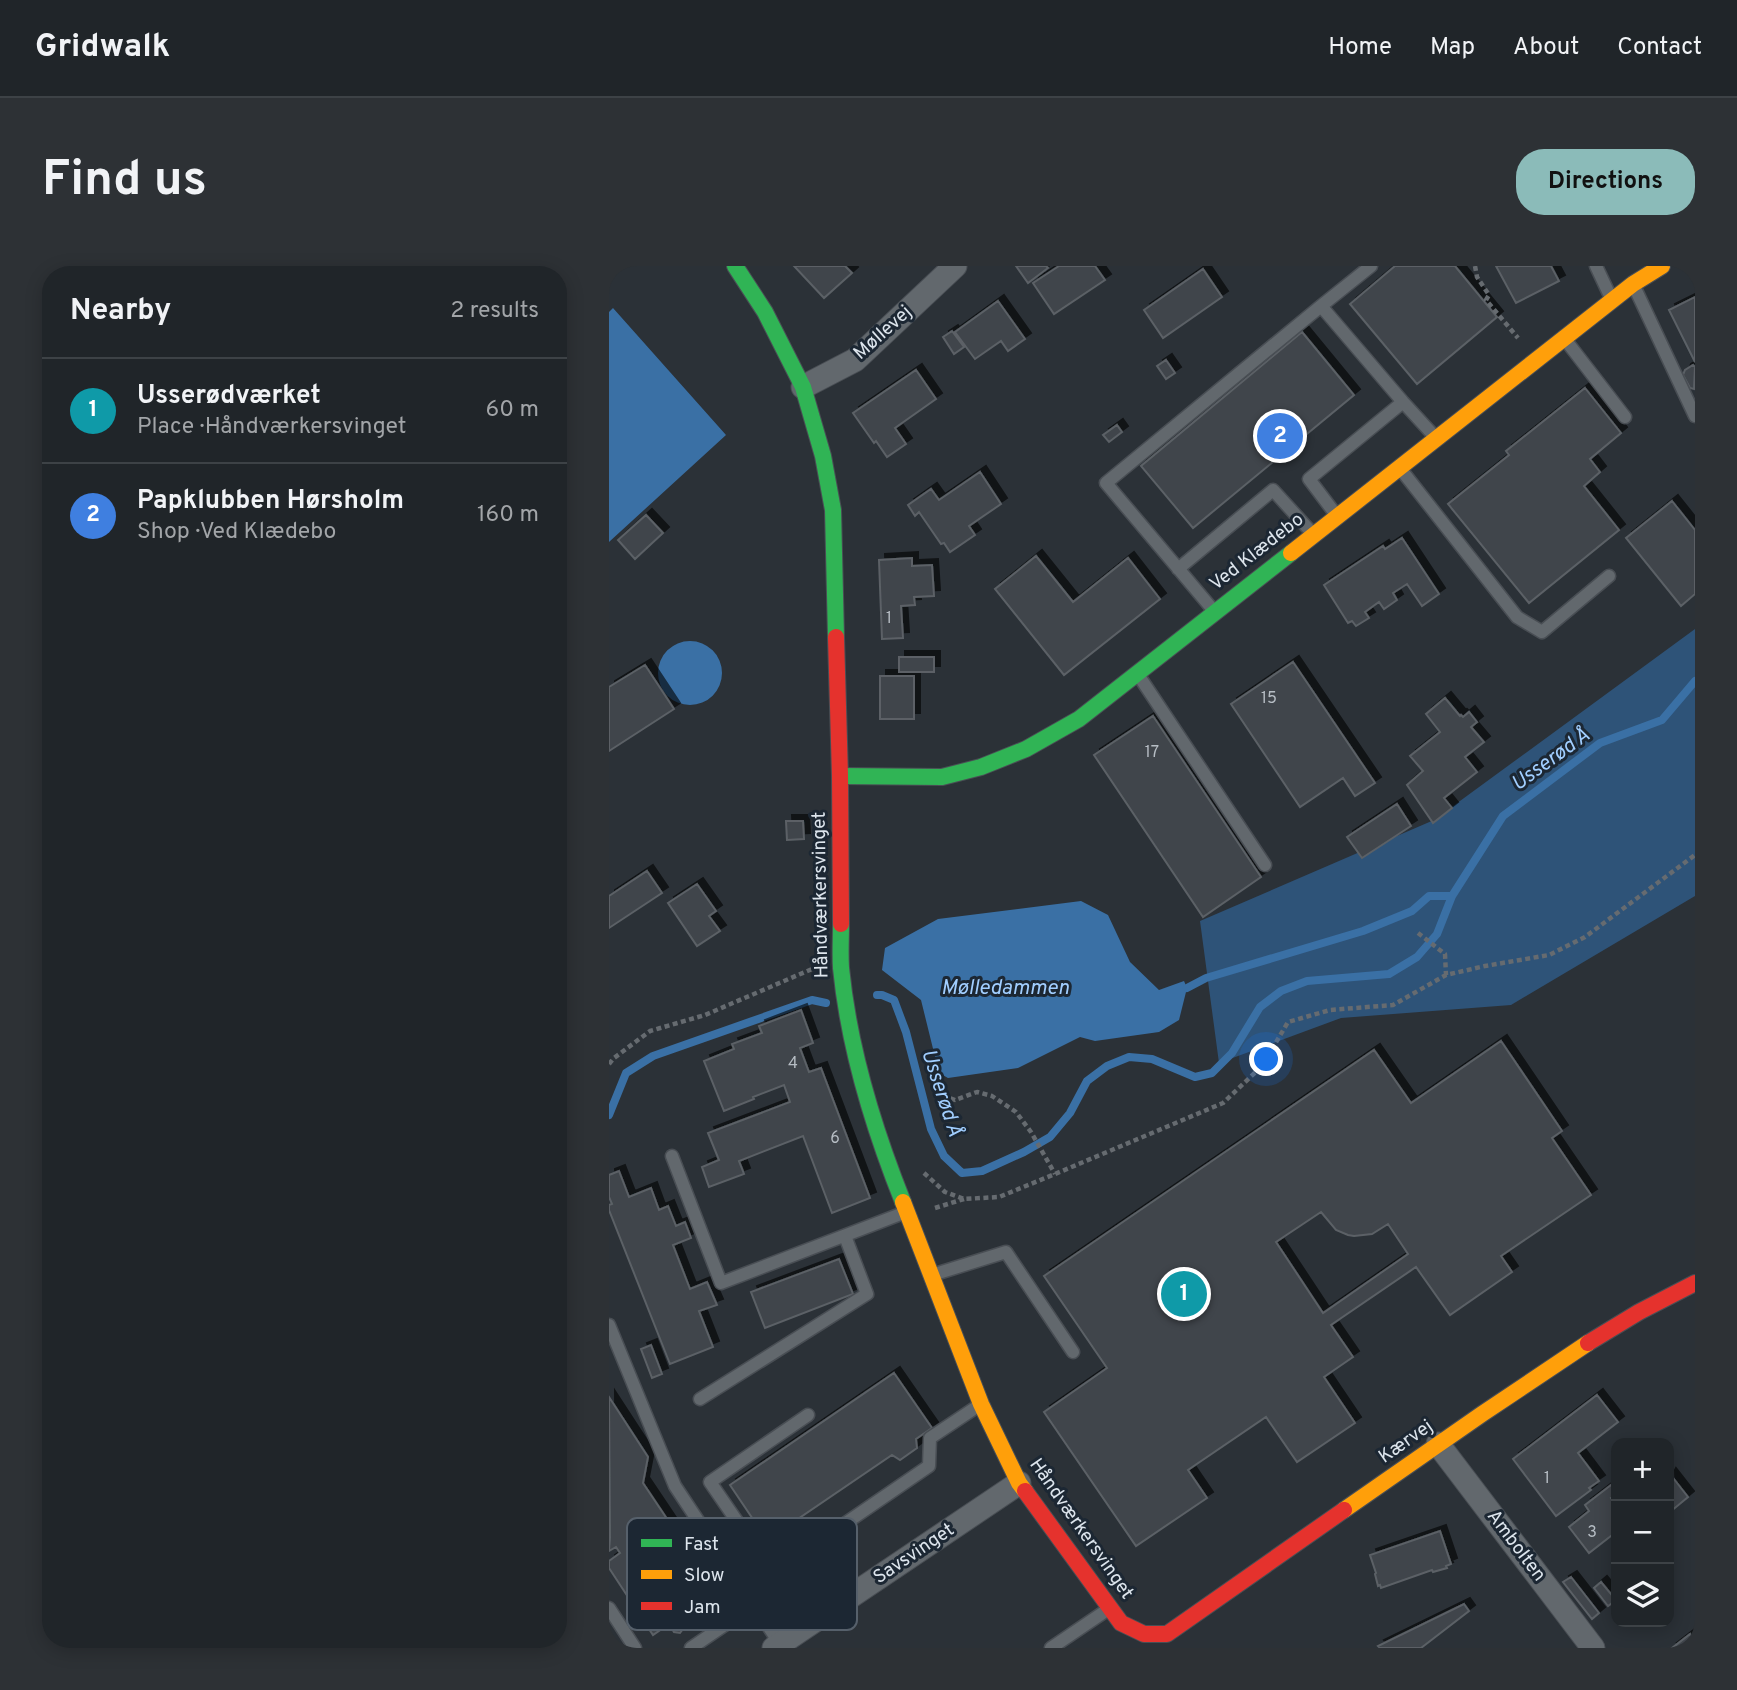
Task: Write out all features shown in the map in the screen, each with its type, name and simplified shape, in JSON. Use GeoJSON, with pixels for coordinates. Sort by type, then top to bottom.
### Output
{"type":"FeatureCollection","features":[{"type":"Feature","properties":{"kind":"street","name":"Håndværkersvinget"},"geometry":{"type":"LineString","coordinates":[[735,266],[765,312],[803,387],[823,456],[833,510],[840,776],[841,965],[848,1020],[870,1111],[885,1157],[981,1404],[1019,1483],[1121,1623],[1145,1641]]}},
{"type":"Feature","properties":{"kind":"street","name":"Møllevej"},"geometry":{"type":"LineString","coordinates":[[803,387],[855,360],[955,266]]}},
{"type":"Feature","properties":{"kind":"street","name":"Ved Klædebo"},"geometry":{"type":"LineString","coordinates":[[840,776],[942,777],[981,767],[1026,749],[1079,719],[1633,284],[1662,266]]}},
{"type":"Feature","properties":{"kind":"street","name":"Kærvej"},"geometry":{"type":"LineString","coordinates":[[1145,1641],[1167,1634],[1587,1343],[1695,1283]]}},
{"type":"Feature","properties":{"kind":"street","name":"Ambolten"},"geometry":{"type":"LineString","coordinates":[[1438,1444],[1593,1648]]}},
{"type":"Feature","properties":{"kind":"street","name":"Savsvinget"},"geometry":{"type":"LineString","coordinates":[[857,1592],[1019,1483]]}},
{"type":"Feature","properties":{"kind":"street","name":"Savsvinget"},"geometry":{"type":"LineString","coordinates":[[777,1646],[800,1630]]}},
{"type":"Feature","properties":{"kind":"lane"},"geometry":{"type":"LineString","coordinates":[[1214,612],[1106,483],[1371,266]]}},
{"type":"Feature","properties":{"kind":"lane"},"geometry":{"type":"LineString","coordinates":[[1596,266],[1612,301]]}},
{"type":"Feature","properties":{"kind":"lane"},"geometry":{"type":"LineString","coordinates":[[1633,284],[1695,416]]}},
{"type":"Feature","properties":{"kind":"lane"},"geometry":{"type":"LineString","coordinates":[[1321,306],[1436,438]]}},
{"type":"Feature","properties":{"kind":"lane"},"geometry":{"type":"LineString","coordinates":[[1564,338],[1625,417]]}},
{"type":"Feature","properties":{"kind":"lane"},"geometry":{"type":"LineString","coordinates":[[1338,516],[1309,479],[1403,402]]}},
{"type":"Feature","properties":{"kind":"lane"},"geometry":{"type":"LineString","coordinates":[[1399,467],[1517,617],[1542,632],[1609,576]]}},
{"type":"Feature","properties":{"kind":"lane"},"geometry":{"type":"LineString","coordinates":[[1178,569],[1273,490],[1313,535]]}},
{"type":"Feature","properties":{"kind":"lane"},"geometry":{"type":"LineString","coordinates":[[1137,673],[1265,865]]}},
{"type":"Feature","properties":{"kind":"lane"},"geometry":{"type":"LineString","coordinates":[[672,1156],[721,1283],[907,1212]]}},
{"type":"Feature","properties":{"kind":"lane"},"geometry":{"type":"LineString","coordinates":[[700,1399],[867,1294],[845,1236]]}},
{"type":"Feature","properties":{"kind":"lane"},"geometry":{"type":"LineString","coordinates":[[931,1275],[1006,1252],[1073,1352]]}},
{"type":"Feature","properties":{"kind":"lane"},"geometry":{"type":"LineString","coordinates":[[609,1325],[675,1486],[696,1518]]}},
{"type":"Feature","properties":{"kind":"lane"},"geometry":{"type":"LineString","coordinates":[[853,1518],[929,1466],[930,1438],[981,1404]]}},
{"type":"Feature","properties":{"kind":"lane"},"geometry":{"type":"LineString","coordinates":[[735,1518],[710,1482],[807,1415]]}},
{"type":"Feature","properties":{"kind":"lane"},"geometry":{"type":"LineString","coordinates":[[609,1608],[635,1648]]}},
{"type":"Feature","properties":{"kind":"lane"},"geometry":{"type":"LineString","coordinates":[[1051,1648],[1110,1608]]}},
{"type":"Feature","properties":{"kind":"lane"},"geometry":{"type":"LineString","coordinates":[[691,1648],[717,1630]]}},
{"type":"Feature","properties":{"kind":"lane"},"geometry":{"type":"LineString","coordinates":[[768,1630],[777,1646]]}},
{"type":"Feature","properties":{"kind":"path"},"geometry":{"type":"LineString","coordinates":[[1475,266],[1477,277],[1489,295],[1486,300],[1536,360]]}},
{"type":"Feature","properties":{"kind":"path"},"geometry":{"type":"LineString","coordinates":[[919,1169],[945,1192],[964,1199],[999,1197],[1223,1103],[1262,1066],[1288,1022],[1330,1010],[1393,1005],[1446,975],[1549,955],[1585,937],[1695,855]]}},
{"type":"Feature","properties":{"kind":"path"},"geometry":{"type":"LineString","coordinates":[[1418,933],[1445,954],[1446,975]]}},
{"type":"Feature","properties":{"kind":"path"},"geometry":{"type":"LineString","coordinates":[[609,1064],[650,1031],[705,1015],[820,966],[841,965]]}},
{"type":"Feature","properties":{"kind":"path"},"geometry":{"type":"LineString","coordinates":[[941,1085],[947,1097],[955,1100],[977,1092],[992,1096],[1016,1112],[1055,1174]]}},
{"type":"Feature","properties":{"kind":"shaded area"},"geometry":{"type":"Polygon","coordinates":[[[1695,629],[1695,896],[1511,1005],[1341,1018],[1219,1063],[1200,921],[1434,820],[1695,629]]]}},
{"type":"Feature","properties":{"kind":"water"},"geometry":{"type":"Polygon","coordinates":[[[613,308],[726,435],[609,542],[609,312],[613,308]]]}},
{"type":"Feature","properties":{"kind":"water"},"geometry":{"type":"Polygon","coordinates":[[[684,641],[696,641],[713,650],[720,661],[720,685],[713,696],[696,705],[684,705],[672,700],[663,691],[658,679],[658,667],[663,655],[672,646],[684,641]]]}},
{"type":"Feature","properties":{"kind":"water","name":"Mølledammen"},"geometry":{"type":"Polygon","coordinates":[[[1081,901],[1108,915],[1130,962],[1159,990],[1184,981],[1187,988],[1179,1020],[1159,1032],[1095,1041],[1080,1037],[1018,1068],[948,1078],[939,1073],[921,1000],[882,970],[885,948],[938,919],[1081,901]]]}},
{"type":"Feature","properties":{"kind":"building"},"geometry":{"type":"Polygon","coordinates":[[[794,266],[845,266],[852,273],[824,298],[794,266]]]}},
{"type":"Feature","properties":{"kind":"building"},"geometry":{"type":"Polygon","coordinates":[[[1016,266],[1046,266],[1048,268],[1028,283],[1016,266]]]}},
{"type":"Feature","properties":{"kind":"building"},"geometry":{"type":"Polygon","coordinates":[[[1059,266],[1095,266],[1105,280],[1054,314],[1033,283],[1059,266]]]}},
{"type":"Feature","properties":{"kind":"building"},"geometry":{"type":"Polygon","coordinates":[[[1395,266],[1455,266],[1497,317],[1417,384],[1350,304],[1395,266]]]}},
{"type":"Feature","properties":{"kind":"building"},"geometry":{"type":"Polygon","coordinates":[[[1496,266],[1551,266],[1559,281],[1516,303],[1496,266]]]}},
{"type":"Feature","properties":{"kind":"building"},"geometry":{"type":"Polygon","coordinates":[[[1203,269],[1222,297],[1163,338],[1144,310],[1203,269]]]}},
{"type":"Feature","properties":{"kind":"building"},"geometry":{"type":"Polygon","coordinates":[[[1695,297],[1695,362],[1669,310],[1695,297]]]}},
{"type":"Feature","properties":{"kind":"building"},"geometry":{"type":"Polygon","coordinates":[[[998,301],[1025,339],[1008,351],[1001,341],[975,359],[955,332],[998,301]]]}},
{"type":"Feature","properties":{"kind":"building"},"geometry":{"type":"Polygon","coordinates":[[[952,331],[964,347],[954,354],[943,337],[952,331]]]}},
{"type":"Feature","properties":{"kind":"building"},"geometry":{"type":"Polygon","coordinates":[[[1302,332],[1354,395],[1193,528],[1141,466],[1302,332]]]}},
{"type":"Feature","properties":{"kind":"building"},"geometry":{"type":"Polygon","coordinates":[[[1166,360],[1175,373],[1166,379],[1157,366],[1166,360]]]}},
{"type":"Feature","properties":{"kind":"building"},"geometry":{"type":"Polygon","coordinates":[[[1693,365],[1694,389],[1690,388],[1683,375],[1685,370],[1693,365]]]}},
{"type":"Feature","properties":{"kind":"building"},"geometry":{"type":"Polygon","coordinates":[[[916,370],[936,399],[895,428],[906,444],[887,457],[853,413],[916,370]]]}},
{"type":"Feature","properties":{"kind":"building"},"geometry":{"type":"Polygon","coordinates":[[[1585,388],[1621,433],[1590,459],[1600,472],[1584,486],[1619,530],[1529,603],[1448,504],[1509,455],[1506,451],[1585,388]]]}},
{"type":"Feature","properties":{"kind":"building"},"geometry":{"type":"Polygon","coordinates":[[[1117,425],[1122,432],[1109,442],[1103,435],[1117,425]]]}},
{"type":"Feature","properties":{"kind":"building"},"geometry":{"type":"Polygon","coordinates":[[[980,472],[1001,504],[969,526],[975,535],[950,552],[944,543],[941,544],[919,512],[915,516],[908,505],[931,489],[939,500],[980,472]]]}},
{"type":"Feature","properties":{"kind":"building"},"geometry":{"type":"Polygon","coordinates":[[[1672,501],[1695,530],[1695,594],[1681,606],[1626,538],[1672,501]]]}},
{"type":"Feature","properties":{"kind":"building"},"geometry":{"type":"Polygon","coordinates":[[[646,515],[663,533],[635,559],[618,540],[646,515]]]}},
{"type":"Feature","properties":{"kind":"building"},"geometry":{"type":"Polygon","coordinates":[[[1402,538],[1439,594],[1422,606],[1407,584],[1393,593],[1397,600],[1384,609],[1379,602],[1365,612],[1369,618],[1356,626],[1352,621],[1348,623],[1324,585],[1383,546],[1385,549],[1402,538]]]}},
{"type":"Feature","properties":{"kind":"building"},"geometry":{"type":"Polygon","coordinates":[[[1036,556],[1073,602],[1128,558],[1160,599],[1064,675],[995,589],[1036,556]]]}},
{"type":"Feature","properties":{"kind":"building"},"geometry":{"type":"Polygon","coordinates":[[[912,558],[912,566],[932,565],[934,596],[914,597],[915,605],[901,606],[903,638],[882,639],[879,560],[912,558]]]}},
{"type":"Feature","properties":{"kind":"building"},"geometry":{"type":"Polygon","coordinates":[[[899,657],[934,657],[934,672],[899,672],[899,657]]]}},
{"type":"Feature","properties":{"kind":"building"},"geometry":{"type":"Polygon","coordinates":[[[1293,662],[1375,783],[1355,796],[1343,778],[1300,807],[1231,704],[1293,662]]]}},
{"type":"Feature","properties":{"kind":"building"},"geometry":{"type":"Polygon","coordinates":[[[645,665],[674,709],[609,751],[609,687],[645,665]]]}},
{"type":"Feature","properties":{"kind":"building"},"geometry":{"type":"Polygon","coordinates":[[[880,676],[914,676],[914,719],[880,719],[880,676]]]}},
{"type":"Feature","properties":{"kind":"building"},"geometry":{"type":"Polygon","coordinates":[[[1445,698],[1460,716],[1463,717],[1469,712],[1477,722],[1471,727],[1484,742],[1465,757],[1477,772],[1444,798],[1452,808],[1433,823],[1407,785],[1423,771],[1410,756],[1440,732],[1426,714],[1445,698]]]}},
{"type":"Feature","properties":{"kind":"building"},"geometry":{"type":"Polygon","coordinates":[[[1153,716],[1261,877],[1203,917],[1094,755],[1153,716]]]}},
{"type":"Feature","properties":{"kind":"building"},"geometry":{"type":"Polygon","coordinates":[[[1397,804],[1411,826],[1362,858],[1347,837],[1397,804]]]}},
{"type":"Feature","properties":{"kind":"building"},"geometry":{"type":"Polygon","coordinates":[[[786,821],[803,821],[804,839],[787,840],[786,821]]]}},
{"type":"Feature","properties":{"kind":"building"},"geometry":{"type":"Polygon","coordinates":[[[647,871],[662,893],[609,928],[609,896],[647,871]]]}},
{"type":"Feature","properties":{"kind":"building"},"geometry":{"type":"Polygon","coordinates":[[[697,884],[716,911],[709,916],[720,931],[697,946],[668,903],[697,884]]]}},
{"type":"Feature","properties":{"kind":"building"},"geometry":{"type":"Polygon","coordinates":[[[801,1010],[813,1043],[800,1048],[809,1072],[821,1068],[870,1198],[832,1213],[803,1136],[739,1161],[744,1174],[709,1187],[702,1167],[719,1160],[708,1133],[790,1102],[784,1085],[724,1111],[704,1061],[734,1049],[732,1044],[762,1033],[759,1026],[801,1010]]]}},
{"type":"Feature","properties":{"kind":"building"},"geometry":{"type":"Polygon","coordinates":[[[1501,1041],[1562,1131],[1552,1138],[1591,1195],[1501,1256],[1512,1272],[1450,1315],[1416,1267],[1331,1325],[1353,1357],[1324,1377],[1355,1423],[1297,1462],[1266,1417],[1188,1470],[1207,1498],[1136,1546],[1044,1412],[1107,1368],[1044,1276],[1374,1050],[1411,1103],[1501,1041]],[[1321,1212],[1276,1242],[1323,1313],[1408,1254],[1388,1224],[1372,1234],[1354,1236],[1336,1230],[1321,1212]]]}},
{"type":"Feature","properties":{"kind":"building"},"geometry":{"type":"Polygon","coordinates":[[[619,1171],[629,1197],[651,1188],[659,1210],[668,1206],[676,1226],[685,1222],[691,1238],[673,1245],[690,1289],[707,1282],[717,1305],[699,1311],[713,1347],[670,1364],[609,1210],[609,1205],[612,1204],[609,1197],[609,1175],[619,1171]]]}},
{"type":"Feature","properties":{"kind":"building"},"geometry":{"type":"Polygon","coordinates":[[[839,1259],[853,1294],[765,1328],[751,1292],[839,1259]]]}},
{"type":"Feature","properties":{"kind":"building"},"geometry":{"type":"Polygon","coordinates":[[[651,1345],[662,1374],[652,1378],[641,1349],[651,1345]]]}},
{"type":"Feature","properties":{"kind":"building"},"geometry":{"type":"Polygon","coordinates":[[[894,1373],[932,1428],[916,1439],[917,1448],[900,1460],[892,1455],[799,1518],[752,1518],[730,1485],[894,1373]]]}},
{"type":"Feature","properties":{"kind":"building"},"geometry":{"type":"Polygon","coordinates":[[[1597,1395],[1618,1422],[1578,1453],[1599,1481],[1556,1516],[1513,1459],[1597,1395]]]}},
{"type":"Feature","properties":{"kind":"building"},"geometry":{"type":"Polygon","coordinates":[[[609,1397],[648,1457],[643,1483],[666,1518],[627,1518],[627,1595],[609,1568],[609,1561],[620,1553],[616,1547],[609,1551],[609,1397]]]}},
{"type":"Feature","properties":{"kind":"building"},"geometry":{"type":"Polygon","coordinates":[[[1674,1479],[1688,1497],[1674,1509],[1674,1479]]]}},
{"type":"Feature","properties":{"kind":"building"},"geometry":{"type":"Polygon","coordinates":[[[1611,1485],[1611,1536],[1589,1553],[1569,1527],[1589,1511],[1585,1505],[1611,1485]]]}},
{"type":"Feature","properties":{"kind":"building"},"geometry":{"type":"Polygon","coordinates":[[[1440,1531],[1451,1564],[1446,1566],[1447,1568],[1433,1572],[1432,1570],[1381,1588],[1378,1586],[1370,1555],[1440,1531]]]}},
{"type":"Feature","properties":{"kind":"building"},"geometry":{"type":"Polygon","coordinates":[[[1571,1577],[1599,1613],[1592,1619],[1563,1582],[1571,1577]]]}},
{"type":"Feature","properties":{"kind":"building"},"geometry":{"type":"Polygon","coordinates":[[[1601,1582],[1611,1594],[1611,1604],[1608,1606],[1594,1588],[1601,1582]]]}},
{"type":"Feature","properties":{"kind":"building"},"geometry":{"type":"Polygon","coordinates":[[[1464,1604],[1469,1611],[1421,1648],[1378,1646],[1464,1604]]]}},
{"type":"Feature","properties":{"kind":"building"},"geometry":{"type":"Polygon","coordinates":[[[1690,1634],[1695,1634],[1695,1648],[1672,1648],[1690,1634]]]}},
{"type":"Feature","properties":{"kind":"waterway","name":"Usserød Å"},"geometry":{"type":"LineString","coordinates":[[877,995],[894,1000],[906,1032],[931,1129],[944,1156],[962,1173],[982,1171],[1050,1137],[1070,1113],[1087,1081],[1107,1066],[1129,1057],[1152,1059],[1195,1077],[1212,1073],[1232,1053],[1260,1007],[1281,991],[1307,981],[1389,974],[1417,957],[1437,934],[1452,896],[1503,816],[1600,743],[1662,720],[1695,681]]}},
{"type":"Feature","properties":{"kind":"waterway"},"geometry":{"type":"LineString","coordinates":[[1187,988],[1206,978],[1363,931],[1412,911],[1429,896],[1452,896]]}},
{"type":"Feature","properties":{"kind":"waterway","name":"Usserød Å"},"geometry":{"type":"LineString","coordinates":[[609,1115],[626,1073],[653,1056],[812,1000],[826,1003]]}},
{"type":"Feature","properties":{"kind":"traffic: fast"},"geometry":{"type":"LineString","coordinates":[[735,266],[765,312],[803,387],[823,456],[833,510],[836,637]]}},
{"type":"Feature","properties":{"kind":"traffic: fast"},"geometry":{"type":"LineString","coordinates":[[840,776],[942,777],[981,767],[1026,749],[1079,719],[1291,553]]}},
{"type":"Feature","properties":{"kind":"traffic: fast"},"geometry":{"type":"LineString","coordinates":[[841,924],[841,968],[856,1058],[872,1116],[903,1202]]}},
{"type":"Feature","properties":{"kind":"traffic: slow"},"geometry":{"type":"LineString","coordinates":[[1291,553],[1633,284],[1662,266]]}},
{"type":"Feature","properties":{"kind":"traffic: slow"},"geometry":{"type":"LineString","coordinates":[[903,1202],[981,1404],[1025,1491]]}},
{"type":"Feature","properties":{"kind":"traffic: slow"},"geometry":{"type":"LineString","coordinates":[[1344,1510],[1588,1343]]}},
{"type":"Feature","properties":{"kind":"traffic: jam"},"geometry":{"type":"LineString","coordinates":[[836,637],[841,924]]}},
{"type":"Feature","properties":{"kind":"traffic: jam"},"geometry":{"type":"LineString","coordinates":[[1588,1343],[1695,1283]]}},
{"type":"Feature","properties":{"kind":"traffic: jam"},"geometry":{"type":"LineString","coordinates":[[1025,1491],[1121,1623],[1144,1634],[1167,1634],[1344,1510]]}},
{"type":"Feature","properties":{"kind":"place","name":"Papklubben Hørsholm"},"geometry":{"type":"Point","coordinates":[1280,436]}},
{"type":"Feature","properties":{"kind":"place","name":"Usserødværket"},"geometry":{"type":"Point","coordinates":[1184,1294]}}]}
